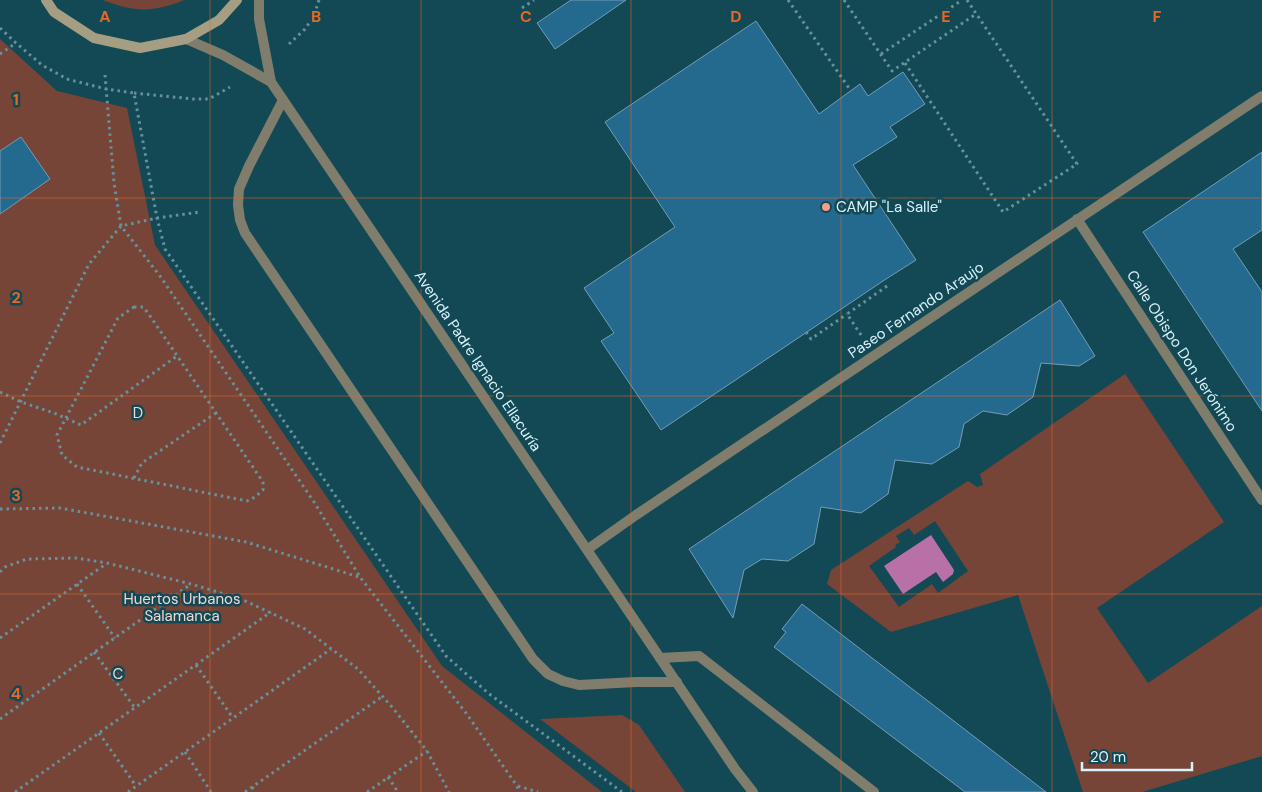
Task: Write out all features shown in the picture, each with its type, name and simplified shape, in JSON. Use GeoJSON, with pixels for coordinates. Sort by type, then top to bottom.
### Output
{"type":"FeatureCollection","features":[{"type":"Feature","properties":{"kind":"main road"},"geometry":{"type":"LineString","coordinates":[[46,0],[54,12],[94,38],[140,48],[186,39],[219,20],[237,0]]}},
{"type":"Feature","properties":{"kind":"street","name":"Avenida Padre Ignacio Ellacuría"},"geometry":{"type":"LineString","coordinates":[[259,0],[259,19],[271,82]]}},
{"type":"Feature","properties":{"kind":"street","name":"Avenida Padre Ignacio Ellacuría"},"geometry":{"type":"LineString","coordinates":[[186,39],[223,55],[271,82],[752,792]]}},
{"type":"Feature","properties":{"kind":"street","name":"Paseo Fernando Araujo"},"geometry":{"type":"LineString","coordinates":[[588,549],[644,509],[1262,96]]}},
{"type":"Feature","properties":{"kind":"street"},"geometry":{"type":"LineString","coordinates":[[284,100],[238,189],[240,220],[245,233],[532,659],[548,674],[563,681],[579,685],[677,682]]}},
{"type":"Feature","properties":{"kind":"street","name":"Calle Obispo Don Jerónimo"},"geometry":{"type":"LineString","coordinates":[[1077,219],[1262,500]]}},
{"type":"Feature","properties":{"kind":"street"},"geometry":{"type":"LineString","coordinates":[[660,658],[698,656],[874,792]]}},
{"type":"Feature","properties":{"kind":"path"},"geometry":{"type":"LineString","coordinates":[[286,47],[314,16],[319,0]]}},
{"type":"Feature","properties":{"kind":"path"},"geometry":{"type":"LineString","coordinates":[[522,8],[534,0]]}},
{"type":"Feature","properties":{"kind":"path"},"geometry":{"type":"LineString","coordinates":[[788,0],[851,91]]}},
{"type":"Feature","properties":{"kind":"path"},"geometry":{"type":"LineString","coordinates":[[844,0],[892,71],[976,14]]}},
{"type":"Feature","properties":{"kind":"path"},"geometry":{"type":"LineString","coordinates":[[881,54],[962,0]]}},
{"type":"Feature","properties":{"kind":"path"},"geometry":{"type":"LineString","coordinates":[[905,63],[1003,212],[1077,164],[967,0]]}},
{"type":"Feature","properties":{"kind":"path"},"geometry":{"type":"LineString","coordinates":[[0,28],[42,65],[67,79],[106,89],[193,99],[209,99],[220,93]]}},
{"type":"Feature","properties":{"kind":"path"},"geometry":{"type":"LineString","coordinates":[[0,54],[16,43]]}},
{"type":"Feature","properties":{"kind":"path"},"geometry":{"type":"LineString","coordinates":[[105,76],[114,183],[121,226],[160,276],[314,502],[360,577],[466,713],[517,786],[519,792]]}},
{"type":"Feature","properties":{"kind":"path"},"geometry":{"type":"LineString","coordinates":[[134,93],[157,218],[165,249],[446,656],[488,693],[622,792]]}},
{"type":"Feature","properties":{"kind":"path"},"geometry":{"type":"LineString","coordinates":[[0,443],[88,264],[121,226],[157,218],[200,212]]}},
{"type":"Feature","properties":{"kind":"path"},"geometry":{"type":"LineString","coordinates":[[806,332],[811,338],[890,284]]}},
{"type":"Feature","properties":{"kind":"path"},"geometry":{"type":"LineString","coordinates":[[134,307],[143,307],[216,413],[263,482],[263,490],[247,501],[77,467],[62,455],[57,436],[118,318],[134,307]]}},
{"type":"Feature","properties":{"kind":"path"},"geometry":{"type":"LineString","coordinates":[[847,314],[861,335]]}},
{"type":"Feature","properties":{"kind":"path"},"geometry":{"type":"LineString","coordinates":[[0,392],[81,425],[177,356]]}},
{"type":"Feature","properties":{"kind":"path"},"geometry":{"type":"LineString","coordinates":[[134,478],[142,463],[216,413]]}},
{"type":"Feature","properties":{"kind":"path"},"geometry":{"type":"LineString","coordinates":[[0,509],[60,508],[246,542],[360,577]]}},
{"type":"Feature","properties":{"kind":"path"},"geometry":{"type":"LineString","coordinates":[[0,572],[5,567],[27,558],[76,558],[106,563],[191,584],[241,599],[271,612],[305,629],[358,670],[383,696],[427,750],[450,792]]}},
{"type":"Feature","properties":{"kind":"path"},"geometry":{"type":"LineString","coordinates":[[0,638],[106,563]]}},
{"type":"Feature","properties":{"kind":"path"},"geometry":{"type":"LineString","coordinates":[[77,584],[115,638]]}},
{"type":"Feature","properties":{"kind":"path"},"geometry":{"type":"LineString","coordinates":[[0,719],[191,584]]}},
{"type":"Feature","properties":{"kind":"path"},"geometry":{"type":"LineString","coordinates":[[15,792],[271,612]]}},
{"type":"Feature","properties":{"kind":"path"},"geometry":{"type":"LineString","coordinates":[[128,792],[332,649]]}},
{"type":"Feature","properties":{"kind":"path"},"geometry":{"type":"LineString","coordinates":[[94,652],[134,708]]}},
{"type":"Feature","properties":{"kind":"path"},"geometry":{"type":"LineString","coordinates":[[196,665],[233,718]]}},
{"type":"Feature","properties":{"kind":"path"},"geometry":{"type":"LineString","coordinates":[[245,792],[383,696]]}},
{"type":"Feature","properties":{"kind":"path"},"geometry":{"type":"LineString","coordinates":[[99,733],[136,786]]}},
{"type":"Feature","properties":{"kind":"path"},"geometry":{"type":"LineString","coordinates":[[367,792],[427,750]]}},
{"type":"Feature","properties":{"kind":"path"},"geometry":{"type":"LineString","coordinates":[[185,752],[211,792]]}},
{"type":"Feature","properties":{"kind":"path"},"geometry":{"type":"LineString","coordinates":[[388,777],[398,792]]}},
{"type":"Feature","properties":{"kind":"path"},"geometry":{"type":"LineString","coordinates":[[517,786],[538,792]]}},
{"type":"Feature","properties":{"kind":"path"},"geometry":{"type":"LineString","coordinates":[[252,787],[255,792]]}},
{"type":"Feature","properties":{"kind":"green space"},"geometry":{"type":"Polygon","coordinates":[[[103,0],[184,0],[153,9],[134,9],[103,0]]]}},
{"type":"Feature","properties":{"kind":"green space","name":"Huertos Urbanos Salamanca"},"geometry":{"type":"Polygon","coordinates":[[[0,39],[57,91],[127,108],[155,245],[442,666],[602,792],[0,792],[0,39]]]}},
{"type":"Feature","properties":{"kind":"green space"},"geometry":{"type":"Polygon","coordinates":[[[1125,374],[1224,522],[1097,608],[1148,683],[1262,606],[1262,756],[1142,792],[1083,792],[1018,595],[891,632],[827,584],[831,570],[968,481],[977,487],[983,485],[980,474],[1125,374]],[[935,521],[914,535],[909,528],[896,536],[900,542],[895,545],[896,547],[869,566],[899,607],[932,584],[938,593],[968,571],[935,521]]]}},
{"type":"Feature","properties":{"kind":"green space"},"geometry":{"type":"Polygon","coordinates":[[[622,715],[639,725],[685,792],[636,792],[540,719],[622,715]]]}},
{"type":"Feature","properties":{"kind":"shaded area"},"geometry":{"type":"Polygon","coordinates":[[[931,535],[954,570],[953,574],[943,582],[936,572],[903,594],[884,566],[931,535]]]}},
{"type":"Feature","properties":{"kind":"building"},"geometry":{"type":"Polygon","coordinates":[[[571,0],[626,0],[555,49],[537,23],[571,0]]]}},
{"type":"Feature","properties":{"kind":"building","name":"CAMP \"La Salle\""},"geometry":{"type":"Polygon","coordinates":[[[756,21],[819,114],[860,84],[868,96],[903,72],[925,104],[890,127],[897,137],[853,165],[916,260],[661,430],[601,341],[614,333],[584,288],[675,227],[605,122],[756,21]]]}},
{"type":"Feature","properties":{"kind":"building"},"geometry":{"type":"Polygon","coordinates":[[[21,137],[50,179],[0,214],[0,151],[21,137]]]}},
{"type":"Feature","properties":{"kind":"building"},"geometry":{"type":"Polygon","coordinates":[[[1262,152],[1262,230],[1233,249],[1262,292],[1262,411],[1143,232],[1262,152]]]}},
{"type":"Feature","properties":{"kind":"building"},"geometry":{"type":"Polygon","coordinates":[[[1060,300],[1095,356],[1079,366],[1041,363],[1033,397],[1007,415],[983,411],[964,424],[959,447],[932,464],[895,460],[888,494],[861,513],[821,507],[814,544],[788,561],[762,559],[744,570],[733,618],[689,549],[1060,300]]]}},
{"type":"Feature","properties":{"kind":"building"},"geometry":{"type":"Polygon","coordinates":[[[802,604],[1046,792],[965,792],[774,647],[786,632],[782,629],[802,604]]]}},
{"type":"Feature","properties":{"kind":"place","name":"CAMP \"La Salle\""},"geometry":{"type":"Point","coordinates":[826,207]}},
{"type":"Feature","properties":{"kind":"park label","name":"D"},"geometry":{"type":"Point","coordinates":[138,413]}},
{"type":"Feature","properties":{"kind":"park label","name":"C"},"geometry":{"type":"Point","coordinates":[118,674]}}]}
